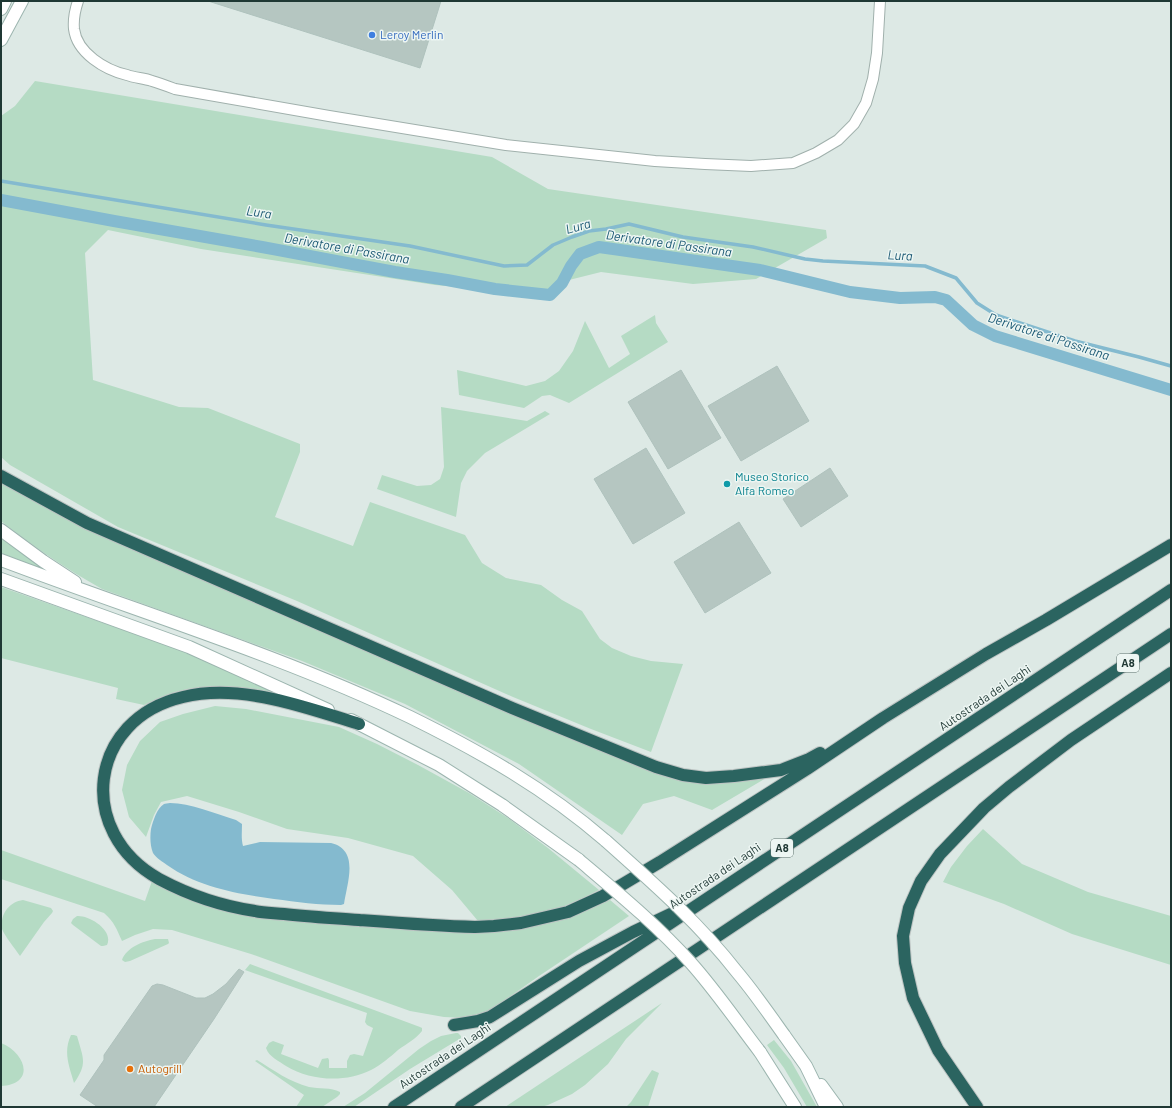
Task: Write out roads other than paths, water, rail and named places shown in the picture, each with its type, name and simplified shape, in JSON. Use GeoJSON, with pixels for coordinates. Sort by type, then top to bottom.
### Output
{"type":"FeatureCollection","features":[{"type":"Feature","properties":{"kind":"highway"},"geometry":{"type":"LineString","coordinates":[[1,476],[87,523],[512,708],[656,767],[683,775],[706,778],[781,770],[809,758],[883,718]]}},
{"type":"Feature","properties":{"kind":"highway"},"geometry":{"type":"LineString","coordinates":[[359,724],[294,704],[271,699],[228,694],[204,693],[165,702],[140,715],[119,738],[112,751],[105,770],[103,789],[104,806],[114,835],[126,852],[142,868],[158,878],[200,898],[248,910],[315,917],[456,927],[494,926],[522,923],[568,912],[603,896],[660,862],[807,769],[883,718],[986,654],[1171,545]]}},
{"type":"Feature","properties":{"kind":"highway","name":"Autostrada dei Laghi"},"geometry":{"type":"LineString","coordinates":[[394,1107],[1171,590]]}},
{"type":"Feature","properties":{"kind":"highway","name":"A8"},"geometry":{"type":"LineString","coordinates":[[461,1107],[1171,634]]}},
{"type":"Feature","properties":{"kind":"highway"},"geometry":{"type":"LineString","coordinates":[[977,1107],[938,1050],[913,998],[905,963],[903,936],[909,908],[921,881],[940,854],[984,808],[1009,787],[1070,740],[1171,673]]}},
{"type":"Feature","properties":{"kind":"highway"},"geometry":{"type":"LineString","coordinates":[[454,1025],[478,1021],[490,1017],[579,962],[633,932],[716,892]]}},
{"type":"Feature","properties":{"kind":"main road"},"geometry":{"type":"LineString","coordinates":[[1,9],[6,1]]}},
{"type":"Feature","properties":{"kind":"main road"},"geometry":{"type":"LineString","coordinates":[[1,40],[22,1]]}},
{"type":"Feature","properties":{"kind":"main road"},"geometry":{"type":"LineString","coordinates":[[1,530],[44,561],[98,595]]}},
{"type":"Feature","properties":{"kind":"main road"},"geometry":{"type":"LineString","coordinates":[[1,560],[288,664],[379,702],[482,754],[539,789],[584,822],[606,841],[682,911],[716,947],[737,971],[806,1066],[830,1096],[836,1107]]}},
{"type":"Feature","properties":{"kind":"main road"},"geometry":{"type":"LineString","coordinates":[[1,579],[189,647],[359,724],[439,765],[502,805],[579,860],[642,913],[657,928],[713,990],[760,1052],[795,1107]]}},
{"type":"Feature","properties":{"kind":"main road"},"geometry":{"type":"LineString","coordinates":[[806,1066],[826,1107]]}},
{"type":"Feature","properties":{"kind":"main road"},"geometry":{"type":"LineString","coordinates":[[781,1084],[792,1107]]}},
{"type":"Feature","properties":{"kind":"street"},"geometry":{"type":"LineString","coordinates":[[78,1],[75,11],[74,30],[80,45],[92,57],[113,70],[175,89],[506,145],[655,161],[751,166],[793,163],[816,153],[838,140],[854,124],[866,103],[873,79],[877,53],[880,1]]}},
{"type":"Feature","properties":{"kind":"water"},"geometry":{"type":"Polygon","coordinates":[[[178,803],[194,807],[236,820],[242,824],[243,846],[260,842],[331,843],[340,847],[346,853],[350,868],[344,904],[333,905],[308,903],[246,895],[205,884],[179,873],[156,857],[153,853],[150,838],[153,822],[159,808],[164,804],[178,803]]]}},
{"type":"Feature","properties":{"kind":"waterway","name":"Lura"},"geometry":{"type":"LineString","coordinates":[[1,181],[266,225],[410,246],[504,266],[527,265],[553,245],[572,237],[589,231],[629,224],[683,237],[753,247],[805,259],[925,266],[956,278],[977,303],[996,315],[1075,341],[1171,366]]}},
{"type":"Feature","properties":{"kind":"waterway","name":"Derivatore di Passirana"},"geometry":{"type":"LineString","coordinates":[[1,200],[395,272],[495,289],[550,295],[562,283],[571,266],[580,254],[599,247],[760,270],[850,292],[900,298],[935,297],[946,300],[973,325],[995,336],[1171,390]]}},
{"type":"Feature","properties":{"kind":"place","name":"Leroy Merlin"},"geometry":{"type":"Point","coordinates":[372,35]}},
{"type":"Feature","properties":{"kind":"place","name":"Museo Storico Alfa Romeo"},"geometry":{"type":"Point","coordinates":[727,484]}},
{"type":"Feature","properties":{"kind":"place","name":"Autogrill"},"geometry":{"type":"Point","coordinates":[130,1069]}}]}
